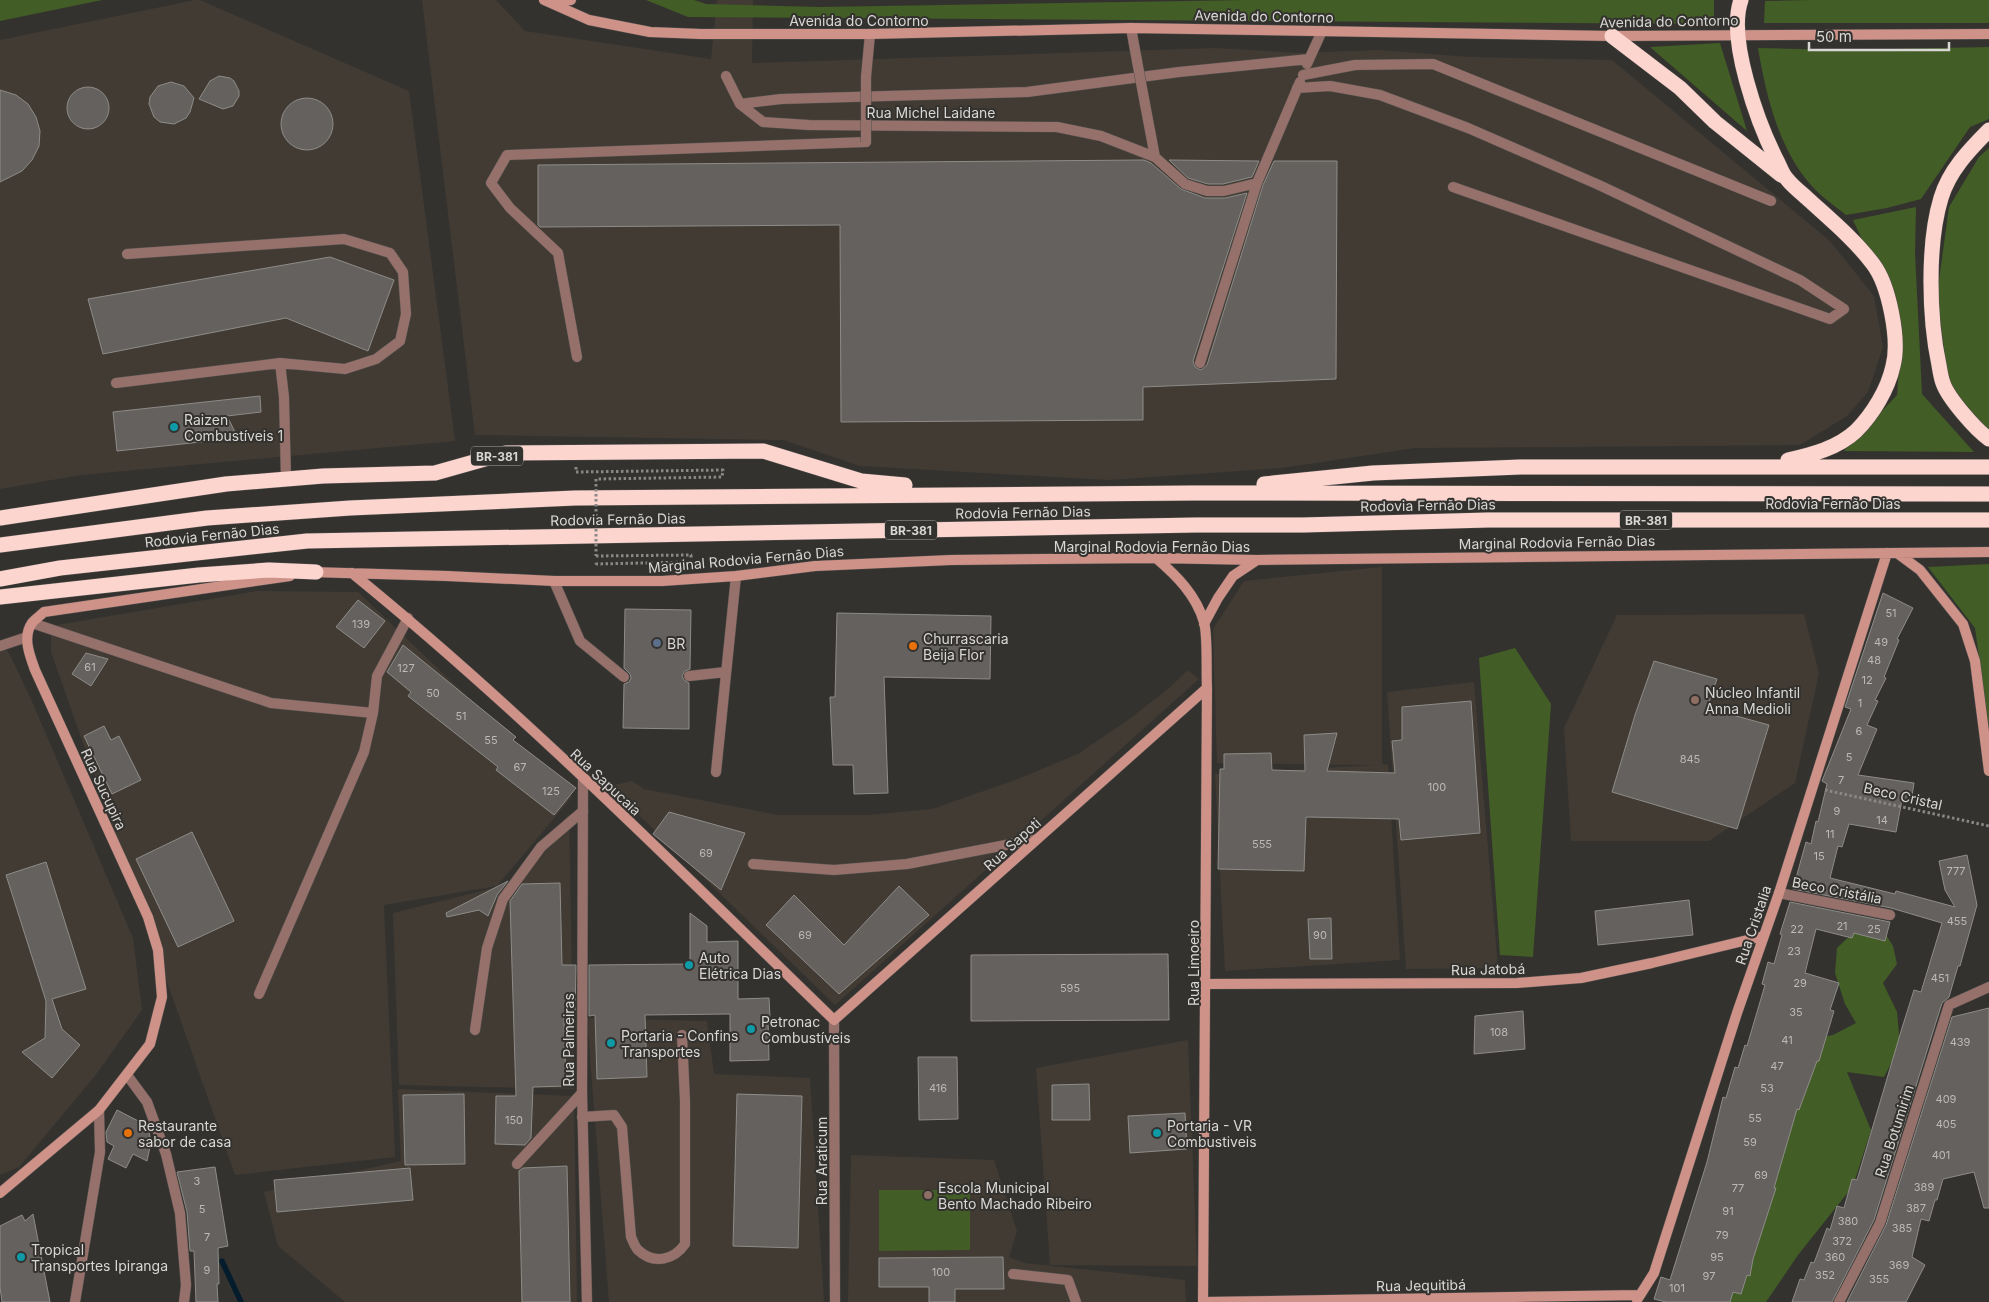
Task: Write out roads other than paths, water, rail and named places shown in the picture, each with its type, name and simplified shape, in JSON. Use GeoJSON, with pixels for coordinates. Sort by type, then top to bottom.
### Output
{"type":"FeatureCollection","features":[{"type":"Feature","properties":{"kind":"highway"},"geometry":{"type":"LineString","coordinates":[[1741,0],[1738,9],[1738,34],[1750,94],[1764,134],[1786,178]]}},
{"type":"Feature","properties":{"kind":"highway"},"geometry":{"type":"LineString","coordinates":[[1612,36],[1680,88],[1715,122],[1786,178],[1841,230],[1874,265],[1887,294],[1894,328],[1894,364],[1881,399],[1856,431],[1822,452],[1762,467]]}},
{"type":"Feature","properties":{"kind":"highway"},"geometry":{"type":"LineString","coordinates":[[1989,130],[1966,153],[1941,198],[1933,250],[1930,296],[1935,348],[1943,384],[1963,413],[1989,439]]}},
{"type":"Feature","properties":{"kind":"highway","name":"BR-381"},"geometry":{"type":"LineString","coordinates":[[0,518],[226,484],[323,476],[435,473],[506,453],[763,451],[861,482],[994,493]]}},
{"type":"Feature","properties":{"kind":"highway"},"geometry":{"type":"LineString","coordinates":[[1194,493],[1373,473],[1520,467],[1989,467]]}},
{"type":"Feature","properties":{"kind":"highway","name":"Rodovia Fernão Dias"},"geometry":{"type":"LineString","coordinates":[[0,545],[207,518],[350,508],[601,497],[994,493],[1989,494]]}},
{"type":"Feature","properties":{"kind":"highway","name":"Rodovia Fernão Dias"},"geometry":{"type":"LineString","coordinates":[[0,579],[60,568],[307,541],[1196,524],[1303,525],[1488,520],[1989,520]]}},
{"type":"Feature","properties":{"kind":"highway"},"geometry":{"type":"LineString","coordinates":[[0,597],[199,575],[269,570],[316,572]]}},
{"type":"Feature","properties":{"kind":"street"},"geometry":{"type":"LineString","coordinates":[[547,1],[571,0]]}},
{"type":"Feature","properties":{"kind":"street","name":"Avenida do Contorno"},"geometry":{"type":"LineString","coordinates":[[547,1],[589,20],[650,32],[870,34],[1131,28],[1612,36],[1989,34]]}},
{"type":"Feature","properties":{"kind":"street"},"geometry":{"type":"LineString","coordinates":[[1131,28],[1155,157],[1185,184],[1207,191],[1224,191],[1257,183]]}},
{"type":"Feature","properties":{"kind":"street"},"geometry":{"type":"LineString","coordinates":[[1200,363],[1257,183],[1322,31]]}},
{"type":"Feature","properties":{"kind":"street"},"geometry":{"type":"LineString","coordinates":[[576,357],[558,253],[510,208],[491,183],[508,155],[866,142],[866,77],[870,34]]}},
{"type":"Feature","properties":{"kind":"street"},"geometry":{"type":"LineString","coordinates":[[740,104],[781,99],[1026,92],[1179,72],[1310,59]]}},
{"type":"Feature","properties":{"kind":"street"},"geometry":{"type":"LineString","coordinates":[[1303,75],[1355,65],[1433,64],[1771,201]]}},
{"type":"Feature","properties":{"kind":"street","name":"Rua Michel Laidane"},"geometry":{"type":"LineString","coordinates":[[726,76],[740,104],[762,122],[799,125],[1057,127],[1101,136],[1155,157]]}},
{"type":"Feature","properties":{"kind":"street"},"geometry":{"type":"LineString","coordinates":[[1297,88],[1330,86],[1380,95],[1468,128],[1599,185],[1800,280],[1844,309],[1830,319],[1453,187]]}},
{"type":"Feature","properties":{"kind":"street"},"geometry":{"type":"LineString","coordinates":[[116,382],[280,363],[345,369],[376,359],[400,341],[406,314],[403,272],[390,253],[344,239],[127,254]]}},
{"type":"Feature","properties":{"kind":"street"},"geometry":{"type":"LineString","coordinates":[[280,363],[284,397],[286,479]]}},
{"type":"Feature","properties":{"kind":"street","name":"Marginal Rodovia Fernão Dias"},"geometry":{"type":"LineString","coordinates":[[316,572],[554,581],[662,581],[736,576],[815,566],[952,560],[1156,558],[1257,560],[1989,552]]}},
{"type":"Feature","properties":{"kind":"street"},"geometry":{"type":"LineString","coordinates":[[1892,553],[1920,570],[1964,624],[1976,661],[1989,772]]}},
{"type":"Feature","properties":{"kind":"street","name":"Rua Cristalia"},"geometry":{"type":"LineString","coordinates":[[1638,1299],[1654,1272],[1737,1013],[1892,553]]}},
{"type":"Feature","properties":{"kind":"street","name":"Rua Limoeiro"},"geometry":{"type":"LineString","coordinates":[[1156,558],[1174,573],[1195,599],[1204,624],[1207,688],[1203,1302]]}},
{"type":"Feature","properties":{"kind":"street"},"geometry":{"type":"LineString","coordinates":[[1204,624],[1233,576],[1257,560]]}},
{"type":"Feature","properties":{"kind":"street"},"geometry":{"type":"LineString","coordinates":[[316,572],[44,612],[32,623],[271,703],[373,713]]}},
{"type":"Feature","properties":{"kind":"street","name":"Rua Sapucaia"},"geometry":{"type":"LineString","coordinates":[[352,573],[408,618],[583,778],[834,1020]]}},
{"type":"Feature","properties":{"kind":"street"},"geometry":{"type":"LineString","coordinates":[[716,772],[736,576]]}},
{"type":"Feature","properties":{"kind":"street"},"geometry":{"type":"LineString","coordinates":[[554,581],[580,641],[624,677]]}},
{"type":"Feature","properties":{"kind":"street"},"geometry":{"type":"LineString","coordinates":[[259,994],[364,752],[373,713],[377,676],[408,618]]}},
{"type":"Feature","properties":{"kind":"street","name":"Rua Sucupira"},"geometry":{"type":"LineString","coordinates":[[0,1193],[99,1110],[150,1044],[162,997],[158,950],[148,917],[35,670],[29,653],[28,637],[32,623]]}},
{"type":"Feature","properties":{"kind":"street"},"geometry":{"type":"LineString","coordinates":[[0,646],[28,637]]}},
{"type":"Feature","properties":{"kind":"street"},"geometry":{"type":"LineString","coordinates":[[689,676],[726,672]]}},
{"type":"Feature","properties":{"kind":"street","name":"Rua Sapoti"},"geometry":{"type":"LineString","coordinates":[[834,1020],[1207,688]]}},
{"type":"Feature","properties":{"kind":"street","name":"Rua Palmeiras"},"geometry":{"type":"LineString","coordinates":[[583,778],[582,1117],[586,1302]]}},
{"type":"Feature","properties":{"kind":"street"},"geometry":{"type":"LineString","coordinates":[[475,1030],[487,948],[502,899],[541,847],[583,811]]}},
{"type":"Feature","properties":{"kind":"street"},"geometry":{"type":"LineString","coordinates":[[753,864],[834,870],[907,864],[1037,839]]}},
{"type":"Feature","properties":{"kind":"street","name":"Beco Cristália"},"geometry":{"type":"LineString","coordinates":[[1779,892],[1890,915]]}},
{"type":"Feature","properties":{"kind":"street","name":"Rua Jatobá"},"geometry":{"type":"LineString","coordinates":[[1206,984],[1516,983],[1581,978],[1764,936]]}},
{"type":"Feature","properties":{"kind":"street","name":"Rua Botumirim"},"geometry":{"type":"LineString","coordinates":[[1839,1302],[1880,1223],[1949,1005],[1989,987]]}},
{"type":"Feature","properties":{"kind":"street","name":"Rua Araticum"},"geometry":{"type":"LineString","coordinates":[[834,1020],[835,1302]]}},
{"type":"Feature","properties":{"kind":"street"},"geometry":{"type":"LineString","coordinates":[[582,1117],[614,1115],[622,1127],[631,1237],[637,1250],[647,1257],[657,1259],[670,1258],[679,1253],[685,1244],[685,1101],[682,1036]]}},
{"type":"Feature","properties":{"kind":"street"},"geometry":{"type":"LineString","coordinates":[[127,1074],[147,1102],[166,1154],[180,1213],[186,1285],[184,1302]]}},
{"type":"Feature","properties":{"kind":"street"},"geometry":{"type":"LineString","coordinates":[[517,1164],[582,1093]]}},
{"type":"Feature","properties":{"kind":"street"},"geometry":{"type":"LineString","coordinates":[[75,1302],[100,1152],[99,1110]]}},
{"type":"Feature","properties":{"kind":"street"},"geometry":{"type":"LineString","coordinates":[[1013,1274],[1068,1280],[1076,1302]]}},
{"type":"Feature","properties":{"kind":"street","name":"Rua Jequitibá"},"geometry":{"type":"LineString","coordinates":[[1203,1302],[1638,1299]]}},
{"type":"Feature","properties":{"kind":"waterway"},"geometry":{"type":"LineString","coordinates":[[222,1261],[241,1302]]}},
{"type":"Feature","properties":{"kind":"place","name":"Raizen Combustíveis 1"},"geometry":{"type":"Point","coordinates":[174,427]}},
{"type":"Feature","properties":{"kind":"place","name":"BR"},"geometry":{"type":"Point","coordinates":[657,643]}},
{"type":"Feature","properties":{"kind":"place","name":"Churrascaria Beija Flor"},"geometry":{"type":"Point","coordinates":[913,646]}},
{"type":"Feature","properties":{"kind":"place","name":"Núcleo Infantil Anna Medioli"},"geometry":{"type":"Point","coordinates":[1695,700]}},
{"type":"Feature","properties":{"kind":"place","name":"Auto Elétrica Dias"},"geometry":{"type":"Point","coordinates":[689,965]}},
{"type":"Feature","properties":{"kind":"place","name":"Petronac Combustíveis"},"geometry":{"type":"Point","coordinates":[751,1029]}},
{"type":"Feature","properties":{"kind":"place","name":"Portaria - Confins Transportes"},"geometry":{"type":"Point","coordinates":[611,1043]}},
{"type":"Feature","properties":{"kind":"place","name":"Restaurante sabor de casa"},"geometry":{"type":"Point","coordinates":[128,1133]}},
{"type":"Feature","properties":{"kind":"place","name":"Portaria - VR Combustiveis"},"geometry":{"type":"Point","coordinates":[1157,1133]}},
{"type":"Feature","properties":{"kind":"place","name":"Escola Municipal Bento Machado Ribeiro"},"geometry":{"type":"Point","coordinates":[928,1195]}},
{"type":"Feature","properties":{"kind":"place","name":"Tropical Transportes Ipiranga"},"geometry":{"type":"Point","coordinates":[21,1257]}}]}
